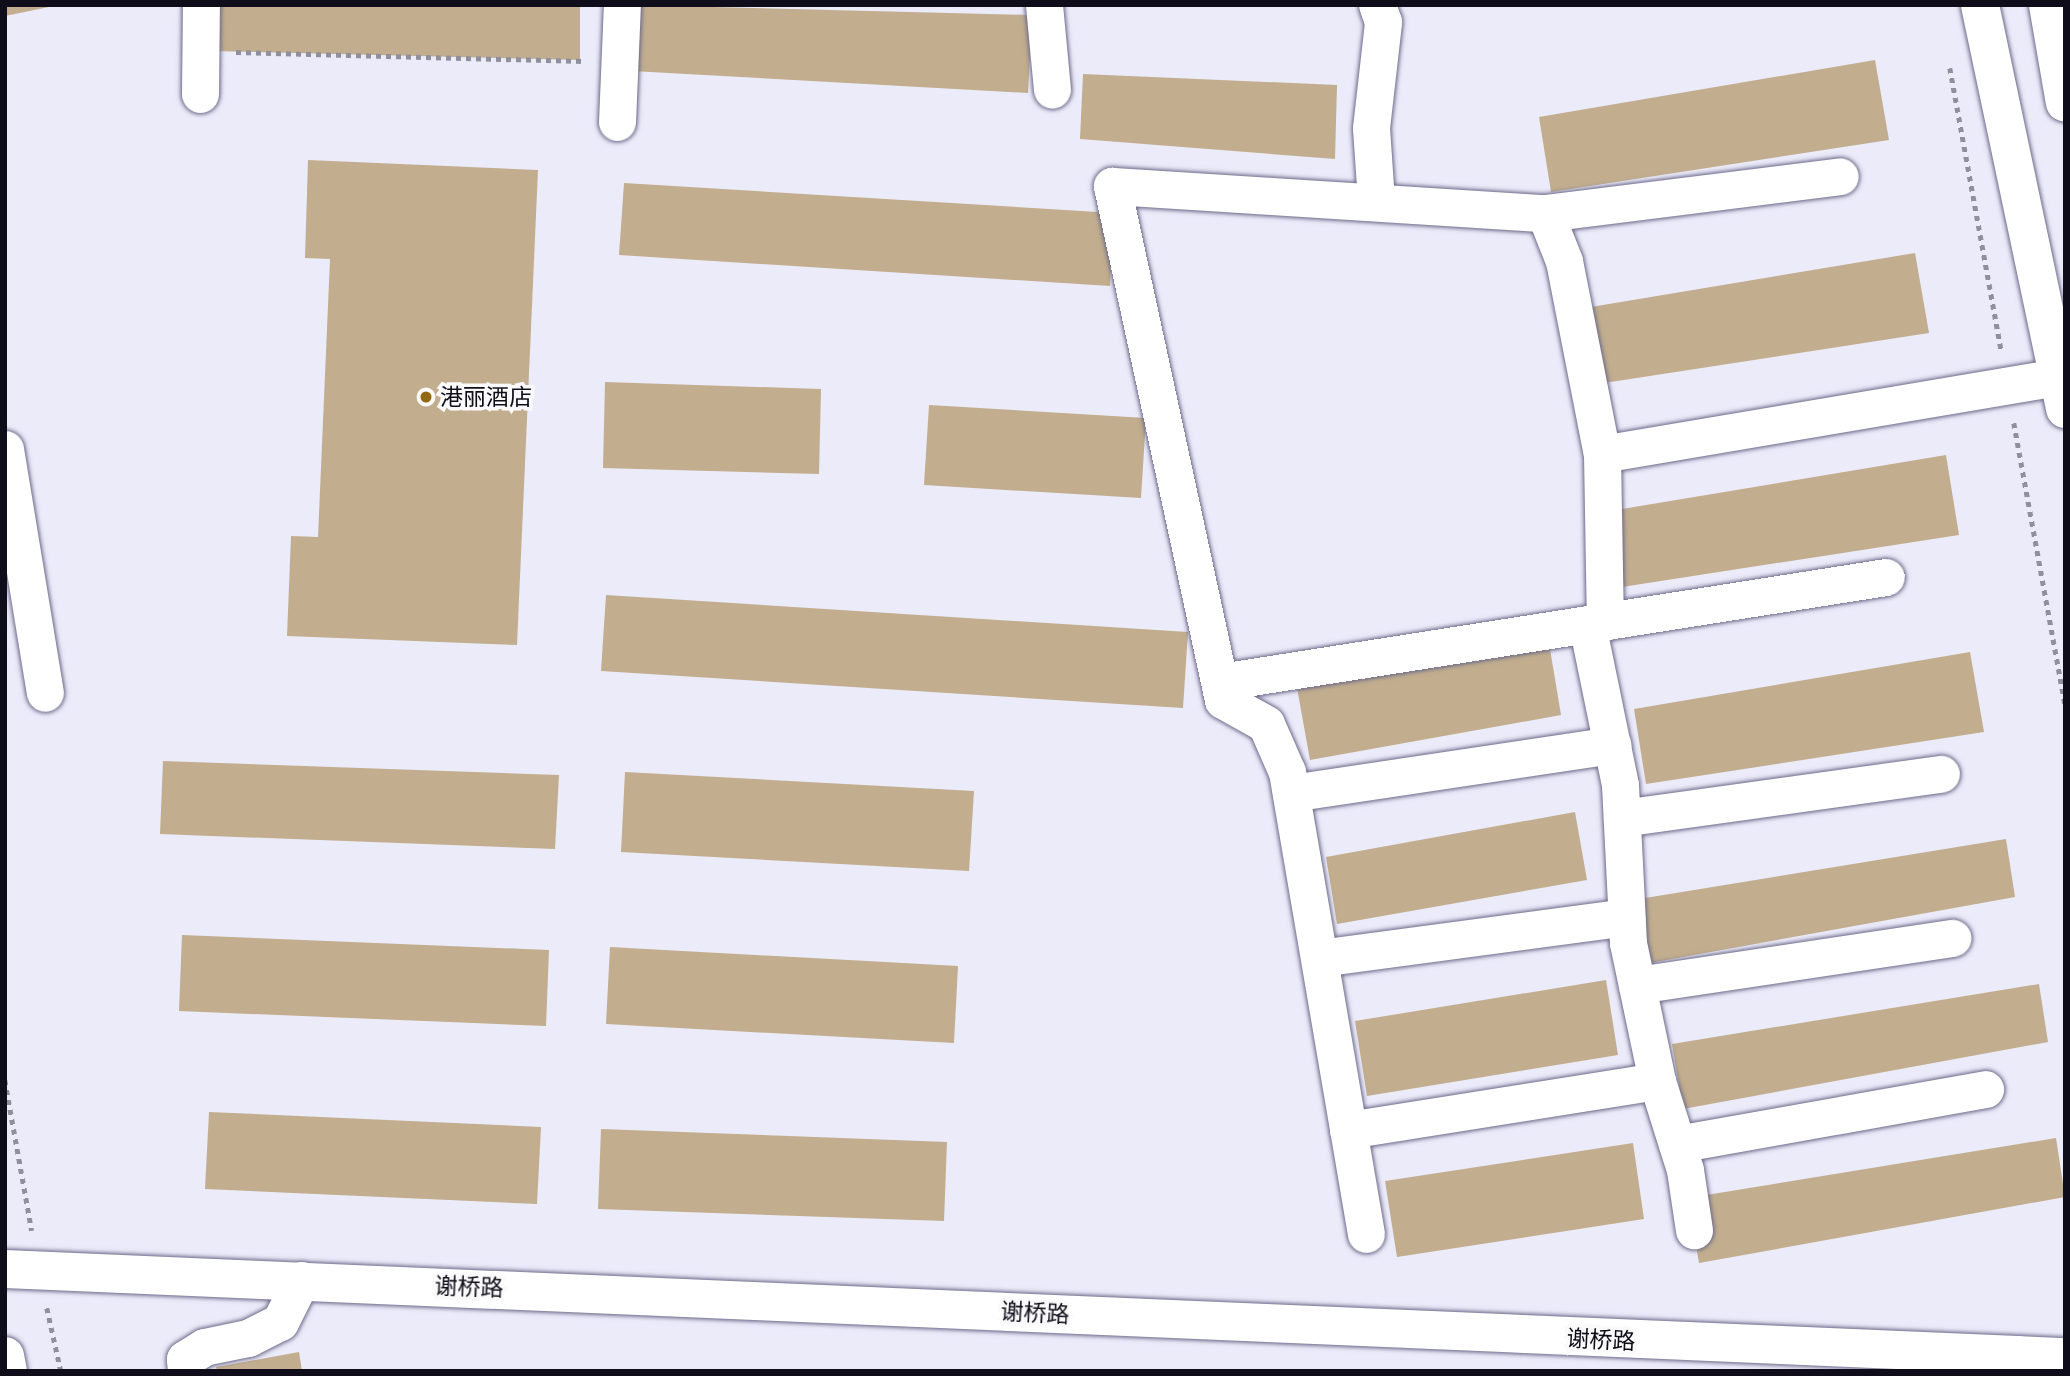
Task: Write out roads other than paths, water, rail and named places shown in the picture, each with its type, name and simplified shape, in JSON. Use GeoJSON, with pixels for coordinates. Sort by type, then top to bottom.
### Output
{"type":"FeatureCollection","features":[{"type":"Feature","properties":{"kind":"street"},"geometry":{"type":"LineString","coordinates":[[200,94],[201,5]]}},
{"type":"Feature","properties":{"kind":"street"},"geometry":{"type":"LineString","coordinates":[[617,122],[622,5]]}},
{"type":"Feature","properties":{"kind":"street"},"geometry":{"type":"LineString","coordinates":[[1044,5],[1052,90]]}},
{"type":"Feature","properties":{"kind":"street"},"geometry":{"type":"LineString","coordinates":[[1376,201],[1371,128],[1383,22],[1377,5]]}},
{"type":"Feature","properties":{"kind":"street"},"geometry":{"type":"LineString","coordinates":[[1602,453],[2062,393],[1980,5]]}},
{"type":"Feature","properties":{"kind":"street"},"geometry":{"type":"LineString","coordinates":[[2048,5],[2065,103]]}},
{"type":"Feature","properties":{"kind":"street"},"geometry":{"type":"LineString","coordinates":[[1366,1234],[1291,793],[1266,724],[1223,700],[1112,186],[1545,213],[1840,176]]}},
{"type":"Feature","properties":{"kind":"street"},"geometry":{"type":"LineString","coordinates":[[1545,213],[1564,261],[1602,453],[1596,623],[1622,818],[1626,916],[1657,1081],[1677,1144],[1693,1230]]}},
{"type":"Feature","properties":{"kind":"street"},"geometry":{"type":"LineString","coordinates":[[5,449],[45,693]]}},
{"type":"Feature","properties":{"kind":"street"},"geometry":{"type":"LineString","coordinates":[[1220,682],[1886,577]]}},
{"type":"Feature","properties":{"kind":"street"},"geometry":{"type":"LineString","coordinates":[[1291,793],[1612,745]]}},
{"type":"Feature","properties":{"kind":"street"},"geometry":{"type":"LineString","coordinates":[[1622,818],[1941,774]]}},
{"type":"Feature","properties":{"kind":"street"},"geometry":{"type":"LineString","coordinates":[[1320,958],[1626,916]]}},
{"type":"Feature","properties":{"kind":"street"},"geometry":{"type":"LineString","coordinates":[[1637,985],[1953,938]]}},
{"type":"Feature","properties":{"kind":"street"},"geometry":{"type":"LineString","coordinates":[[1348,1130],[1657,1081]]}},
{"type":"Feature","properties":{"kind":"street"},"geometry":{"type":"LineString","coordinates":[[1677,1144],[1986,1088]]}},
{"type":"Feature","properties":{"kind":"street","name":"谢桥路"},"geometry":{"type":"LineString","coordinates":[[22,1270],[2065,1357]]}},
{"type":"Feature","properties":{"kind":"street"},"geometry":{"type":"LineString","coordinates":[[186,1371],[185,1359],[204,1347],[248,1338],[280,1322],[301,1280]]}},
{"type":"Feature","properties":{"kind":"street"},"geometry":{"type":"LineString","coordinates":[[5,1356],[8,1371]]}},
{"type":"Feature","properties":{"kind":"place","name":"港丽酒店"},"geometry":{"type":"Point","coordinates":[426,397]}}]}
